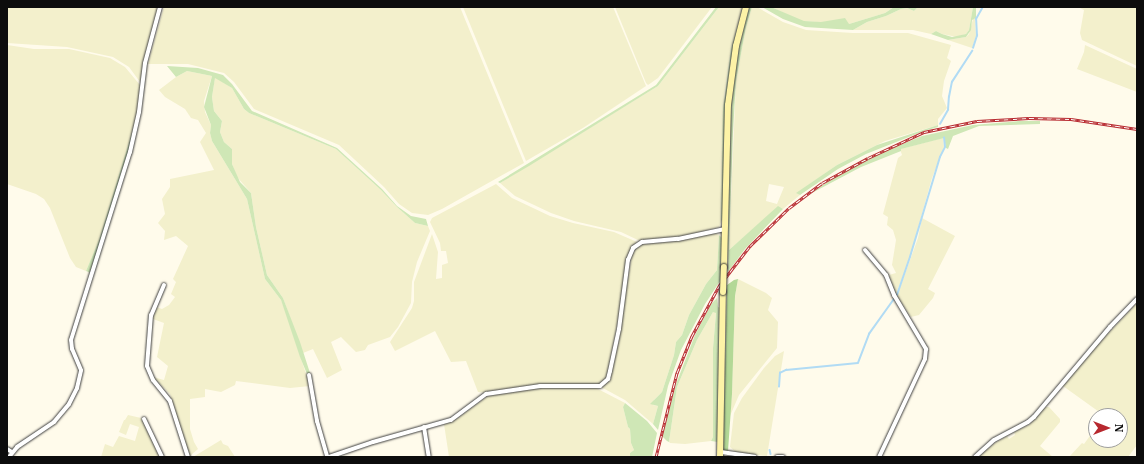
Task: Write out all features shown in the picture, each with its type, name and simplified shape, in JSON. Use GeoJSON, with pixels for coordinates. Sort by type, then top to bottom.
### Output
{"type":"FeatureCollection","features":[{"type":"Feature","properties":{"kind":"main road"},"geometry":{"type":"LineString","coordinates":[[720,455],[729,92],[736,46],[746,7]]}},
{"type":"Feature","properties":{"kind":"street"},"geometry":{"type":"LineString","coordinates":[[8,457],[12,452],[54,422],[69,404],[77,388],[81,370],[72,349],[71,340],[130,152],[140,112],[143,71],[160,7]]}},
{"type":"Feature","properties":{"kind":"street"},"geometry":{"type":"LineString","coordinates":[[309,375],[317,421],[328,457],[457,417],[486,394],[540,386],[596,387],[608,379],[619,329],[628,260],[633,248],[642,242],[678,239],[725,229]]}},
{"type":"Feature","properties":{"kind":"street"},"geometry":{"type":"LineString","coordinates":[[865,250],[886,274],[894,295],[926,350],[925,358],[879,457]]}},
{"type":"Feature","properties":{"kind":"street"},"geometry":{"type":"LineString","coordinates":[[164,285],[152,315],[147,366],[153,380],[170,400],[188,457]]}},
{"type":"Feature","properties":{"kind":"street"},"geometry":{"type":"LineString","coordinates":[[975,457],[994,440],[1028,422],[1034,417],[1101,338],[1137,299]]}},
{"type":"Feature","properties":{"kind":"street"},"geometry":{"type":"LineString","coordinates":[[144,419],[162,457]]}},
{"type":"Feature","properties":{"kind":"street"},"geometry":{"type":"LineString","coordinates":[[424,427],[429,457]]}},
{"type":"Feature","properties":{"kind":"street"},"geometry":{"type":"LineString","coordinates":[[7,449],[12,452]]}},
{"type":"Feature","properties":{"kind":"street"},"geometry":{"type":"LineString","coordinates":[[720,455],[755,457]]}},
{"type":"Feature","properties":{"kind":"street"},"geometry":{"type":"LineString","coordinates":[[776,457],[783,457]]}},
{"type":"Feature","properties":{"kind":"shaded area"},"geometry":{"type":"Polygon","coordinates":[[[8,7],[158,7],[140,82],[129,67],[113,57],[67,47],[7,43],[8,7]]]}},
{"type":"Feature","properties":{"kind":"shaded area"},"geometry":{"type":"Polygon","coordinates":[[[164,7],[460,7],[524,163],[442,209],[428,215],[412,213],[399,204],[384,187],[339,145],[254,109],[234,82],[224,73],[188,64],[148,64],[164,7]]]}},
{"type":"Feature","properties":{"kind":"shaded area"},"geometry":{"type":"Polygon","coordinates":[[[463,7],[613,7],[646,86],[583,128],[526,161],[463,7]]]}},
{"type":"Feature","properties":{"kind":"shaded area"},"geometry":{"type":"Polygon","coordinates":[[[615,7],[712,7],[658,78],[648,85],[615,7]]]}},
{"type":"Feature","properties":{"kind":"shaded area"},"geometry":{"type":"Polygon","coordinates":[[[719,7],[743,7],[731,49],[724,96],[721,222],[719,227],[677,238],[640,241],[621,232],[574,221],[551,213],[515,196],[500,183],[658,86],[719,7]]]}},
{"type":"Feature","properties":{"kind":"shaded area"},"geometry":{"type":"Polygon","coordinates":[[[752,7],[757,7],[783,22],[806,30],[853,33],[908,33],[951,45],[947,58],[951,61],[944,81],[942,96],[947,108],[938,119],[938,125],[885,141],[837,165],[797,193],[800,195],[783,209],[778,207],[729,250],[736,81],[746,27],[752,7]],[[769,184],[766,201],[777,204],[784,187],[769,184]]]}},
{"type":"Feature","properties":{"kind":"shaded area"},"geometry":{"type":"Polygon","coordinates":[[[771,7],[894,7],[885,13],[849,24],[801,21],[771,7]]]}},
{"type":"Feature","properties":{"kind":"shaded area"},"geometry":{"type":"Polygon","coordinates":[[[918,7],[973,7],[969,30],[966,34],[957,37],[942,34],[936,31],[931,34],[913,30],[853,30],[867,22],[901,9],[907,8],[914,11],[918,7]]]}},
{"type":"Feature","properties":{"kind":"shaded area"},"geometry":{"type":"Polygon","coordinates":[[[1078,7],[1137,7],[1137,66],[1082,40],[1080,33],[1084,10],[1078,7]]]}},
{"type":"Feature","properties":{"kind":"shaded area"},"geometry":{"type":"Polygon","coordinates":[[[973,19],[975,19],[976,36],[972,48],[948,40],[966,37],[969,34],[973,19]]]}},
{"type":"Feature","properties":{"kind":"shaded area"},"geometry":{"type":"Polygon","coordinates":[[[7,45],[34,49],[69,49],[110,58],[125,67],[140,85],[138,113],[99,240],[86,271],[76,267],[70,258],[50,208],[44,199],[36,194],[7,184],[7,45]]]}},
{"type":"Feature","properties":{"kind":"shaded area"},"geometry":{"type":"Polygon","coordinates":[[[1085,45],[1137,69],[1137,92],[1077,69],[1084,52],[1085,45]]]}},
{"type":"Feature","properties":{"kind":"shaded area"},"geometry":{"type":"Polygon","coordinates":[[[187,71],[212,76],[204,101],[205,112],[211,125],[210,133],[212,141],[247,199],[265,279],[281,300],[310,386],[290,388],[236,381],[235,385],[221,392],[205,389],[205,397],[190,399],[190,429],[198,449],[190,456],[178,423],[170,394],[153,377],[164,380],[168,366],[157,357],[164,323],[153,319],[156,307],[162,309],[169,305],[175,297],[171,294],[176,282],[173,279],[188,246],[176,236],[164,240],[165,231],[158,223],[165,214],[162,199],[170,187],[170,179],[214,170],[200,142],[206,133],[198,120],[191,118],[185,109],[165,97],[159,90],[176,77],[187,71]]]}},
{"type":"Feature","properties":{"kind":"shaded area"},"geometry":{"type":"Polygon","coordinates":[[[215,77],[232,88],[244,109],[249,113],[336,149],[415,223],[428,226],[430,231],[417,262],[412,282],[411,303],[398,327],[390,337],[368,345],[365,350],[356,352],[341,337],[331,342],[342,370],[327,378],[313,349],[303,353],[283,298],[267,275],[256,227],[251,193],[237,177],[232,164],[232,149],[224,142],[220,132],[222,121],[214,111],[212,97],[215,77]]]}},
{"type":"Feature","properties":{"kind":"shaded area"},"geometry":{"type":"Polygon","coordinates":[[[943,138],[944,147],[932,178],[910,257],[896,294],[889,275],[896,273],[892,265],[896,240],[893,230],[887,225],[888,217],[883,214],[898,158],[902,155],[900,149],[943,138]]]}},
{"type":"Feature","properties":{"kind":"shaded area"},"geometry":{"type":"Polygon","coordinates":[[[496,184],[512,198],[550,216],[573,223],[614,232],[637,242],[632,247],[607,377],[599,385],[562,384],[487,393],[478,392],[466,361],[451,362],[435,331],[395,351],[390,342],[412,308],[414,301],[414,282],[432,234],[438,252],[436,279],[442,278],[442,265],[448,263],[446,251],[441,251],[440,243],[430,222],[432,218],[496,184]]]}},
{"type":"Feature","properties":{"kind":"shaded area"},"geometry":{"type":"Polygon","coordinates":[[[922,218],[955,236],[928,289],[935,293],[933,298],[919,315],[911,317],[897,296],[918,238],[922,218]]]}},
{"type":"Feature","properties":{"kind":"shaded area"},"geometry":{"type":"Polygon","coordinates":[[[714,233],[719,235],[717,270],[706,284],[689,315],[682,335],[676,342],[674,355],[662,392],[654,400],[653,405],[658,406],[653,424],[625,400],[601,387],[610,379],[632,255],[636,248],[642,244],[678,241],[714,233]]]}},
{"type":"Feature","properties":{"kind":"shaded area"},"geometry":{"type":"Polygon","coordinates":[[[738,279],[766,293],[772,298],[768,310],[778,322],[777,348],[739,395],[730,416],[735,296],[738,279]]]}},
{"type":"Feature","properties":{"kind":"shaded area"},"geometry":{"type":"Polygon","coordinates":[[[1137,303],[1137,445],[1128,457],[1069,457],[1088,438],[1088,448],[1128,448],[1128,408],[1094,408],[1063,386],[1085,358],[1137,303]]]}},
{"type":"Feature","properties":{"kind":"shaded area"},"geometry":{"type":"Polygon","coordinates":[[[713,312],[716,312],[713,348],[713,437],[711,441],[685,444],[670,443],[677,387],[697,340],[713,312]]]}},
{"type":"Feature","properties":{"kind":"shaded area"},"geometry":{"type":"Polygon","coordinates":[[[784,351],[767,456],[737,453],[730,447],[734,413],[742,398],[764,368],[775,356],[784,351]]]}},
{"type":"Feature","properties":{"kind":"shaded area"},"geometry":{"type":"Polygon","coordinates":[[[540,387],[596,388],[625,403],[623,407],[628,427],[630,429],[631,443],[634,450],[630,453],[630,457],[449,457],[444,424],[458,418],[488,396],[540,387]]]}},
{"type":"Feature","properties":{"kind":"shaded area"},"geometry":{"type":"Polygon","coordinates":[[[1045,407],[1049,407],[1060,419],[1060,422],[1040,446],[1053,457],[978,457],[995,443],[1007,436],[1009,439],[1015,435],[1014,432],[1029,425],[1045,407]]]}},
{"type":"Feature","properties":{"kind":"shaded area"},"geometry":{"type":"Polygon","coordinates":[[[128,415],[141,418],[160,457],[101,457],[105,444],[113,447],[119,436],[135,441],[139,427],[130,424],[126,435],[119,432],[128,415]]]}},
{"type":"Feature","properties":{"kind":"shaded area"},"geometry":{"type":"Polygon","coordinates":[[[221,440],[223,444],[228,446],[235,457],[193,457],[221,440]]]}},
{"type":"Feature","properties":{"kind":"green space"},"geometry":{"type":"Polygon","coordinates":[[[716,7],[719,7],[658,86],[529,166],[500,183],[498,182],[656,85],[716,7]]]}},
{"type":"Feature","properties":{"kind":"green space"},"geometry":{"type":"Polygon","coordinates":[[[743,7],[745,7],[731,61],[727,87],[723,217],[721,222],[723,109],[731,49],[743,7]]]}},
{"type":"Feature","properties":{"kind":"green space"},"geometry":{"type":"Polygon","coordinates":[[[749,7],[752,7],[746,27],[736,81],[729,250],[778,206],[783,209],[745,249],[728,272],[729,120],[735,64],[749,7]]]}},
{"type":"Feature","properties":{"kind":"green space"},"geometry":{"type":"Polygon","coordinates":[[[762,7],[771,7],[804,21],[821,22],[845,18],[849,24],[885,13],[894,7],[918,7],[914,11],[907,8],[901,9],[867,22],[853,30],[805,27],[783,19],[762,7]]]}},
{"type":"Feature","properties":{"kind":"green space"},"geometry":{"type":"Polygon","coordinates":[[[973,7],[976,7],[976,18],[972,20],[971,30],[966,37],[948,40],[931,34],[936,31],[952,37],[966,34],[969,30],[973,7]]]}},
{"type":"Feature","properties":{"kind":"green space"},"geometry":{"type":"Polygon","coordinates":[[[167,66],[198,68],[223,75],[232,84],[252,111],[337,148],[382,189],[397,206],[411,216],[426,219],[428,226],[415,223],[336,149],[249,113],[244,109],[232,88],[215,78],[212,97],[214,111],[222,121],[220,132],[224,142],[232,149],[232,164],[240,182],[251,193],[256,227],[267,275],[283,298],[310,373],[307,374],[300,357],[281,300],[265,279],[247,199],[212,141],[210,133],[211,125],[204,107],[212,76],[187,71],[176,77],[167,66]]]}},
{"type":"Feature","properties":{"kind":"green space"},"geometry":{"type":"Polygon","coordinates":[[[138,113],[129,151],[91,273],[86,271],[99,240],[138,113]]]}},
{"type":"Feature","properties":{"kind":"green space"},"geometry":{"type":"Polygon","coordinates":[[[1040,121],[1040,124],[979,126],[953,136],[948,149],[946,148],[944,138],[901,149],[901,151],[861,167],[810,194],[834,177],[866,159],[922,136],[973,125],[1040,121]]]}},
{"type":"Feature","properties":{"kind":"green space"},"geometry":{"type":"Polygon","coordinates":[[[938,125],[938,127],[866,154],[838,169],[800,195],[796,193],[837,165],[877,145],[938,125]]]}},
{"type":"Feature","properties":{"kind":"green space"},"geometry":{"type":"Polygon","coordinates":[[[719,235],[722,238],[720,281],[705,304],[681,350],[668,386],[658,430],[653,424],[658,406],[650,404],[662,392],[674,355],[676,342],[682,335],[689,315],[706,284],[717,270],[719,235]]]}},
{"type":"Feature","properties":{"kind":"green space"},"geometry":{"type":"Polygon","coordinates":[[[738,279],[735,296],[732,394],[728,451],[723,451],[727,285],[738,279]]]}},
{"type":"Feature","properties":{"kind":"green space"},"geometry":{"type":"Polygon","coordinates":[[[717,298],[718,307],[720,308],[718,442],[711,441],[713,437],[713,348],[716,313],[713,312],[697,340],[677,387],[669,442],[662,436],[676,384],[695,335],[711,304],[717,298]]]}},
{"type":"Feature","properties":{"kind":"green space"},"geometry":{"type":"Polygon","coordinates":[[[625,403],[647,421],[657,433],[652,457],[630,457],[630,453],[634,450],[631,443],[630,429],[628,427],[623,407],[625,403]]]}},
{"type":"Feature","properties":{"kind":"waterway"},"geometry":{"type":"LineString","coordinates":[[973,48],[977,36],[976,19],[983,7]]}},
{"type":"Feature","properties":{"kind":"waterway"},"geometry":{"type":"LineString","coordinates":[[940,124],[948,110],[952,82],[972,51]]}},
{"type":"Feature","properties":{"kind":"waterway"},"geometry":{"type":"LineString","coordinates":[[897,295],[940,157],[945,147],[944,138]]}},
{"type":"Feature","properties":{"kind":"waterway"},"geometry":{"type":"LineString","coordinates":[[779,387],[780,373],[786,370],[858,363],[869,334],[894,299]]}},
{"type":"Feature","properties":{"kind":"waterway"},"geometry":{"type":"LineString","coordinates":[[770,450],[771,454]]}},
{"type":"Feature","properties":{"kind":"railway"},"geometry":{"type":"LineString","coordinates":[[656,457],[677,373],[692,336],[719,286],[750,246],[789,208],[822,183],[868,158],[924,132],[977,121],[1029,118],[1071,119],[1137,129]]}}]}
